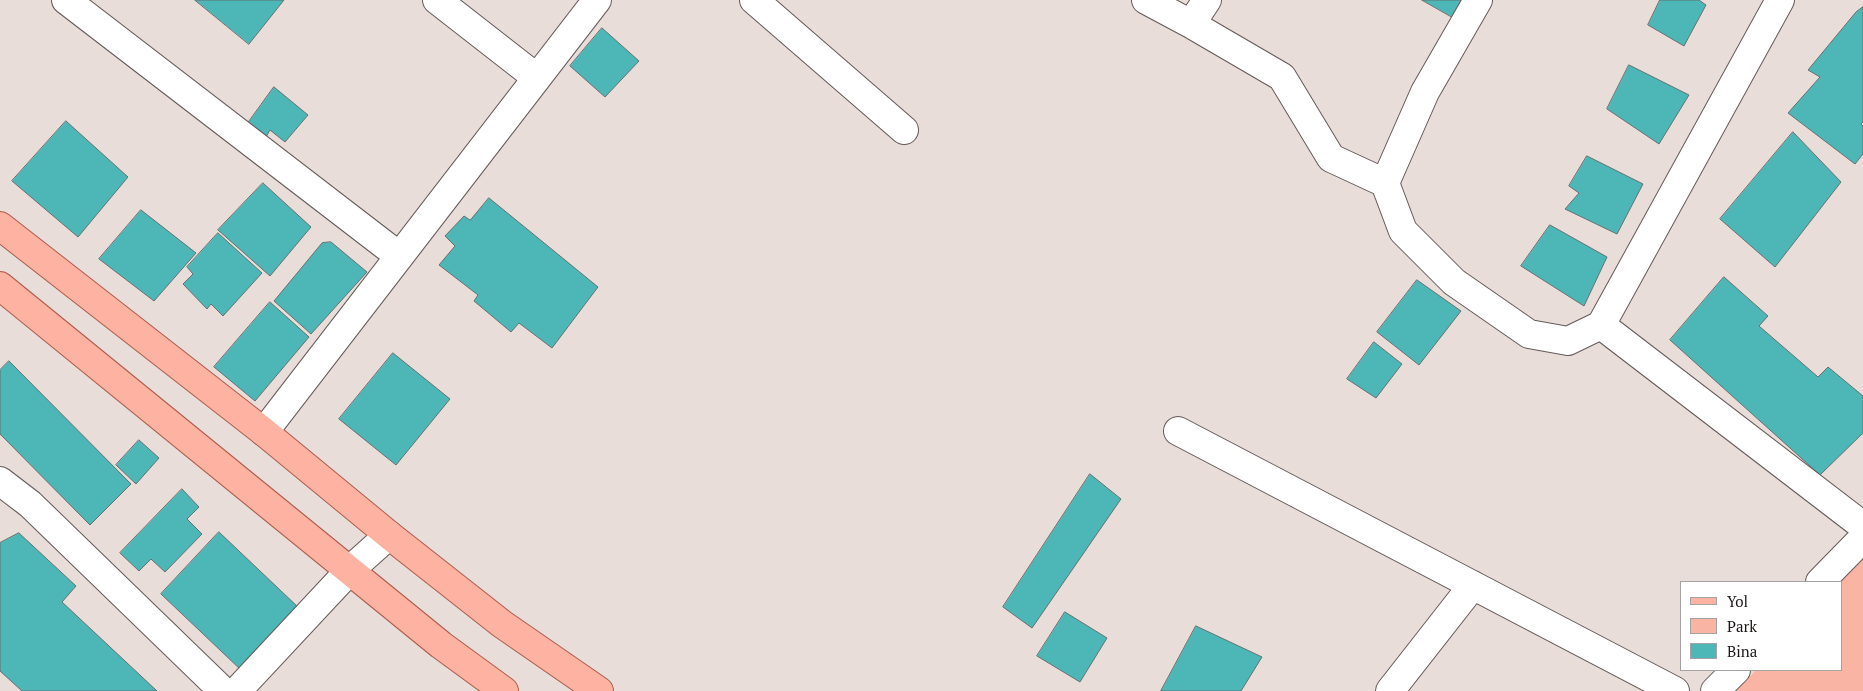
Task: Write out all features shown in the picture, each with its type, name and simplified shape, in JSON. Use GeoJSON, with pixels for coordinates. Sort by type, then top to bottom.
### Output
{"type":"FeatureCollection","features":[{"type":"Feature","properties":{"kind":"main road"},"geometry":{"type":"LineString","coordinates":[[0,226],[264,432],[389,535],[502,624],[599,691]]}},
{"type":"Feature","properties":{"kind":"main road"},"geometry":{"type":"LineString","coordinates":[[2,292],[350,570],[441,646],[504,691]]}},
{"type":"Feature","properties":{"kind":"street"},"geometry":{"type":"LineString","coordinates":[[66,0],[399,256]]}},
{"type":"Feature","properties":{"kind":"street"},"geometry":{"type":"LineString","coordinates":[[437,0],[537,78]]}},
{"type":"Feature","properties":{"kind":"street"},"geometry":{"type":"LineString","coordinates":[[264,432],[597,0]]}},
{"type":"Feature","properties":{"kind":"street"},"geometry":{"type":"LineString","coordinates":[[754,0],[904,130]]}},
{"type":"Feature","properties":{"kind":"street"},"geometry":{"type":"LineString","coordinates":[[1146,0],[1282,77],[1332,158],[1385,184],[1403,231],[1454,282],[1529,334],[1568,341],[1601,325],[1768,5]]}},
{"type":"Feature","properties":{"kind":"street"},"geometry":{"type":"LineString","coordinates":[[1191,24],[1207,0]]}},
{"type":"Feature","properties":{"kind":"street"},"geometry":{"type":"LineString","coordinates":[[1385,184],[1425,92],[1478,0]]}},
{"type":"Feature","properties":{"kind":"street"},"geometry":{"type":"LineString","coordinates":[[1601,325],[1863,526]]}},
{"type":"Feature","properties":{"kind":"street"},"geometry":{"type":"LineString","coordinates":[[1178,431],[1675,691]]}},
{"type":"Feature","properties":{"kind":"street"},"geometry":{"type":"LineString","coordinates":[[0,481],[30,504],[223,691]]}},
{"type":"Feature","properties":{"kind":"street"},"geometry":{"type":"LineString","coordinates":[[237,691],[350,570],[389,535]]}},
{"type":"Feature","properties":{"kind":"street"},"geometry":{"type":"LineString","coordinates":[[1821,581],[1863,538]]}},
{"type":"Feature","properties":{"kind":"street"},"geometry":{"type":"LineString","coordinates":[[1390,691],[1473,585]]}},
{"type":"Feature","properties":{"kind":"street"},"geometry":{"type":"LineString","coordinates":[[1715,691],[1735,671]]}},
{"type":"Feature","properties":{"kind":"green space"},"geometry":{"type":"Polygon","coordinates":[[[1863,559],[1863,691],[1736,691],[1755,671],[1843,671],[1843,581],[1841,581],[1863,559]]]}},
{"type":"Feature","properties":{"kind":"building"},"geometry":{"type":"Polygon","coordinates":[[[195,0],[284,0],[249,44],[195,0]]]}},
{"type":"Feature","properties":{"kind":"building"},"geometry":{"type":"Polygon","coordinates":[[[1422,0],[1464,0],[1454,18],[1422,0]]]}},
{"type":"Feature","properties":{"kind":"building"},"geometry":{"type":"Polygon","coordinates":[[[1660,0],[1699,0],[1706,5],[1684,46],[1648,25],[1660,0]]]}},
{"type":"Feature","properties":{"kind":"building"},"geometry":{"type":"Polygon","coordinates":[[[1863,7],[1863,122],[1861,124],[1863,126],[1863,154],[1855,164],[1788,113],[1820,77],[1808,70],[1856,12],[1863,7]]]}},
{"type":"Feature","properties":{"kind":"building"},"geometry":{"type":"Polygon","coordinates":[[[602,28],[639,61],[605,97],[570,66],[602,28]]]}},
{"type":"Feature","properties":{"kind":"building"},"geometry":{"type":"Polygon","coordinates":[[[1629,65],[1689,95],[1659,144],[1607,109],[1629,65]]]}},
{"type":"Feature","properties":{"kind":"building"},"geometry":{"type":"Polygon","coordinates":[[[274,87],[308,115],[285,142],[270,130],[266,137],[248,123],[274,87]]]}},
{"type":"Feature","properties":{"kind":"building"},"geometry":{"type":"Polygon","coordinates":[[[66,121],[128,177],[78,237],[12,181],[66,121]]]}},
{"type":"Feature","properties":{"kind":"building"},"geometry":{"type":"Polygon","coordinates":[[[1793,132],[1841,182],[1775,267],[1720,219],[1793,132]]]}},
{"type":"Feature","properties":{"kind":"building"},"geometry":{"type":"Polygon","coordinates":[[[1587,156],[1643,184],[1617,234],[1565,209],[1579,193],[1569,186],[1587,156]]]}},
{"type":"Feature","properties":{"kind":"building"},"geometry":{"type":"Polygon","coordinates":[[[263,183],[311,227],[270,276],[218,230],[263,183]]]}},
{"type":"Feature","properties":{"kind":"building"},"geometry":{"type":"Polygon","coordinates":[[[489,198],[598,287],[552,348],[519,323],[511,332],[474,301],[478,295],[439,265],[455,246],[445,236],[464,216],[470,220],[489,198]]]}},
{"type":"Feature","properties":{"kind":"building"},"geometry":{"type":"Polygon","coordinates":[[[141,210],[196,253],[154,301],[99,259],[141,210]]]}},
{"type":"Feature","properties":{"kind":"building"},"geometry":{"type":"Polygon","coordinates":[[[1550,225],[1607,257],[1584,306],[1521,266],[1550,225]]]}},
{"type":"Feature","properties":{"kind":"building"},"geometry":{"type":"Polygon","coordinates":[[[218,233],[262,273],[223,316],[211,304],[207,309],[183,284],[193,274],[187,267],[218,233]]]}},
{"type":"Feature","properties":{"kind":"building"},"geometry":{"type":"Polygon","coordinates":[[[331,242],[367,272],[311,334],[274,301],[322,243],[331,242]]]}},
{"type":"Feature","properties":{"kind":"building"},"geometry":{"type":"Polygon","coordinates":[[[1724,277],[1768,316],[1759,326],[1818,377],[1828,367],[1863,396],[1863,433],[1820,475],[1670,340],[1724,277]]]}},
{"type":"Feature","properties":{"kind":"building"},"geometry":{"type":"Polygon","coordinates":[[[1417,280],[1461,311],[1419,365],[1377,332],[1417,280]]]}},
{"type":"Feature","properties":{"kind":"building"},"geometry":{"type":"Polygon","coordinates":[[[270,302],[309,337],[255,401],[214,367],[270,302]]]}},
{"type":"Feature","properties":{"kind":"building"},"geometry":{"type":"Polygon","coordinates":[[[1374,342],[1402,364],[1376,398],[1347,379],[1374,342]]]}},
{"type":"Feature","properties":{"kind":"building"},"geometry":{"type":"Polygon","coordinates":[[[393,353],[450,399],[396,465],[339,419],[393,353]]]}},
{"type":"Feature","properties":{"kind":"building"},"geometry":{"type":"Polygon","coordinates":[[[9,361],[131,484],[90,525],[0,434],[0,370],[9,361]]]}},
{"type":"Feature","properties":{"kind":"building"},"geometry":{"type":"Polygon","coordinates":[[[139,440],[159,458],[136,484],[116,465],[139,440]]]}},
{"type":"Feature","properties":{"kind":"building"},"geometry":{"type":"Polygon","coordinates":[[[1090,474],[1121,499],[1032,628],[1003,607],[1090,474]]]}},
{"type":"Feature","properties":{"kind":"building"},"geometry":{"type":"Polygon","coordinates":[[[182,489],[199,507],[187,519],[202,534],[165,572],[151,559],[139,571],[120,553],[182,489]]]}},
{"type":"Feature","properties":{"kind":"building"},"geometry":{"type":"Polygon","coordinates":[[[219,532],[299,608],[241,670],[161,594],[219,532]]]}},
{"type":"Feature","properties":{"kind":"building"},"geometry":{"type":"Polygon","coordinates":[[[19,533],[76,586],[62,602],[157,691],[22,691],[0,671],[0,543],[19,533]]]}},
{"type":"Feature","properties":{"kind":"building"},"geometry":{"type":"Polygon","coordinates":[[[1065,612],[1107,638],[1080,682],[1037,656],[1065,612]]]}},
{"type":"Feature","properties":{"kind":"building"},"geometry":{"type":"Polygon","coordinates":[[[1196,626],[1262,657],[1241,691],[1161,691],[1196,626]]]}}]}
